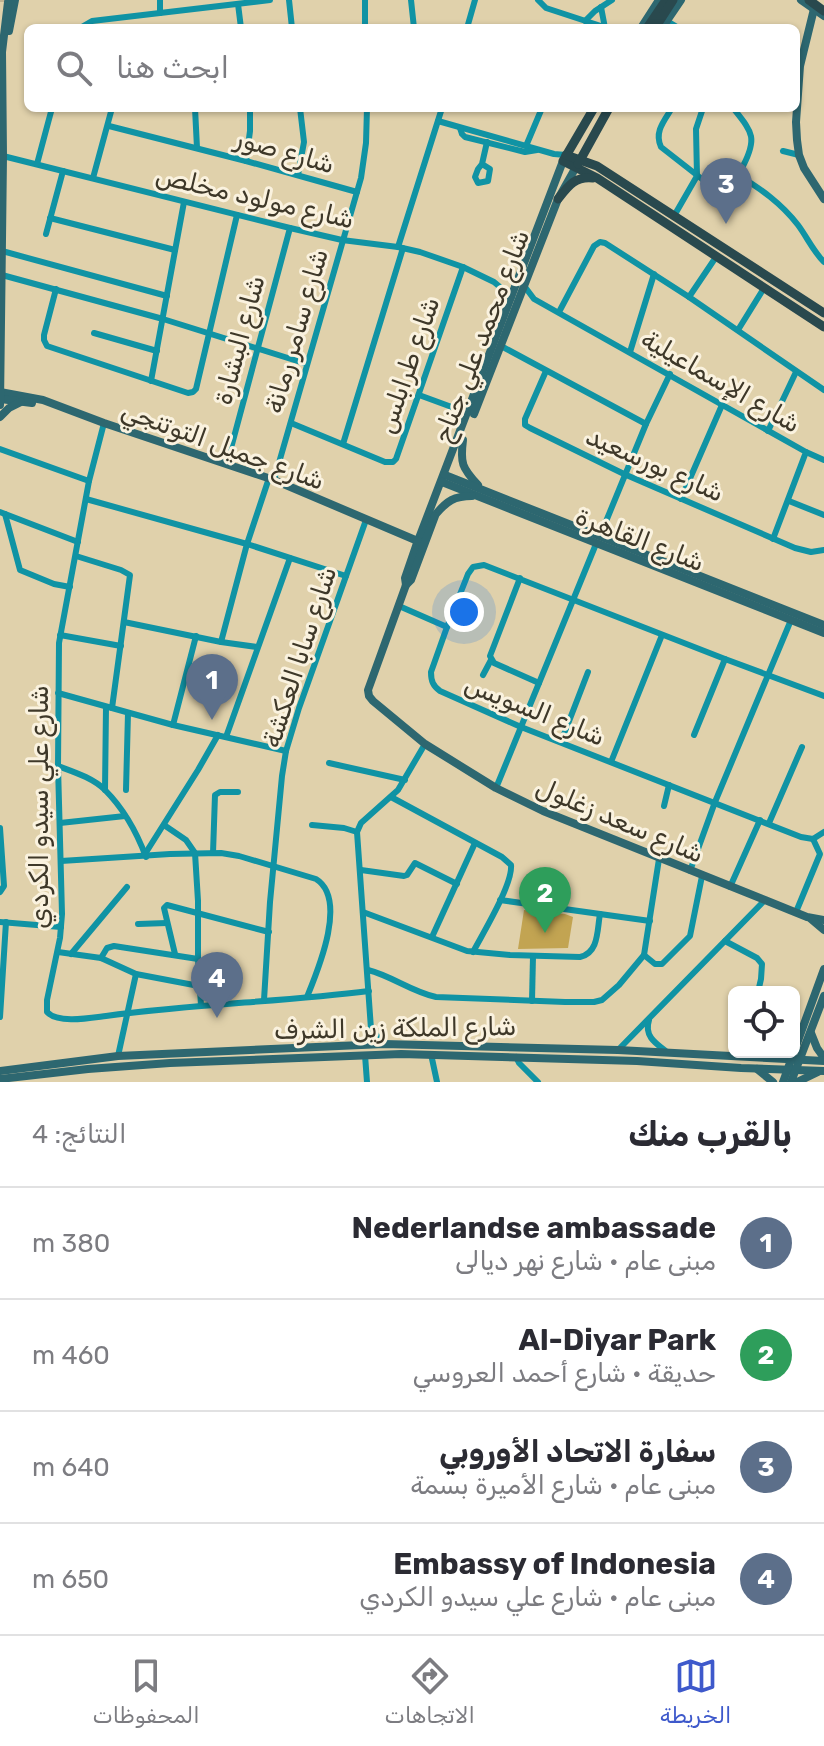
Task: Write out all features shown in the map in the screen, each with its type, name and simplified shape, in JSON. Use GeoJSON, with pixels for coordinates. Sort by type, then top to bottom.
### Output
{"type":"FeatureCollection","features":[{"type":"Feature","properties":{"kind":"main road"},"geometry":{"type":"LineString","coordinates":[[644,24],[659,0]]}},
{"type":"Feature","properties":{"kind":"main road"},"geometry":{"type":"LineString","coordinates":[[650,24],[666,0]]}},
{"type":"Feature","properties":{"kind":"main road"},"geometry":{"type":"LineString","coordinates":[[658,24],[673,0]]}},
{"type":"Feature","properties":{"kind":"main road"},"geometry":{"type":"LineString","coordinates":[[664,24],[681,0]]}},
{"type":"Feature","properties":{"kind":"main road"},"geometry":{"type":"LineString","coordinates":[[800,54],[819,7],[801,0]]}},
{"type":"Feature","properties":{"kind":"main road"},"geometry":{"type":"LineString","coordinates":[[2,99],[11,1]]}},
{"type":"Feature","properties":{"kind":"main road"},"geometry":{"type":"LineString","coordinates":[[0,24],[11,1]]}},
{"type":"Feature","properties":{"kind":"main road"},"geometry":{"type":"LineString","coordinates":[[0,405],[2,52],[11,1]]}},
{"type":"Feature","properties":{"kind":"main road","name":"شارع محمد علي جناح"},"geometry":{"type":"LineString","coordinates":[[425,744],[373,701],[368,690],[406,585],[411,580],[420,545],[501,346],[561,156],[591,112]]}},
{"type":"Feature","properties":{"kind":"main road","name":"شارع محمد علي جناح"},"geometry":{"type":"LineString","coordinates":[[520,283],[558,199],[607,112]]}},
{"type":"Feature","properties":{"kind":"main road"},"geometry":{"type":"LineString","coordinates":[[796,112],[799,155],[812,183],[824,199]]}},
{"type":"Feature","properties":{"kind":"main road"},"geometry":{"type":"LineString","coordinates":[[594,137],[591,157],[598,171],[716,257],[824,327]]}},
{"type":"Feature","properties":{"kind":"main road"},"geometry":{"type":"LineString","coordinates":[[561,156],[598,171],[674,216],[824,313]]}},
{"type":"Feature","properties":{"kind":"main road"},"geometry":{"type":"LineString","coordinates":[[558,199],[573,181],[598,171]]}},
{"type":"Feature","properties":{"kind":"main road","name":"شارع محمد علي جناح"},"geometry":{"type":"LineString","coordinates":[[420,545],[436,514],[468,414],[514,301]]}},
{"type":"Feature","properties":{"kind":"main road","name":"شارع جميل التوتنجي"},"geometry":{"type":"LineString","coordinates":[[0,392],[48,403],[272,479],[420,545]]}},
{"type":"Feature","properties":{"kind":"main road","name":"شارع جميل التوتنجي"},"geometry":{"type":"LineString","coordinates":[[0,399],[48,403]]}},
{"type":"Feature","properties":{"kind":"main road"},"geometry":{"type":"LineString","coordinates":[[0,417],[21,402]]}},
{"type":"Feature","properties":{"kind":"main road"},"geometry":{"type":"LineString","coordinates":[[436,514],[451,499],[479,492],[462,466],[463,440]]}},
{"type":"Feature","properties":{"kind":"main road","name":"شارع القاهرة"},"geometry":{"type":"LineString","coordinates":[[446,479],[824,633]]}},
{"type":"Feature","properties":{"kind":"main road","name":"شارع القاهرة"},"geometry":{"type":"LineString","coordinates":[[598,540],[824,625]]}},
{"type":"Feature","properties":{"kind":"main road","name":"شارع سعد زغلول"},"geometry":{"type":"LineString","coordinates":[[425,744],[496,788],[543,811],[796,912],[824,930]]}},
{"type":"Feature","properties":{"kind":"main road","name":"شارع سعد زغلول"},"geometry":{"type":"LineString","coordinates":[[807,917],[824,920]]}},
{"type":"Feature","properties":{"kind":"main road"},"geometry":{"type":"LineString","coordinates":[[800,1030],[824,969]]}},
{"type":"Feature","properties":{"kind":"main road"},"geometry":{"type":"LineString","coordinates":[[783,1082],[811,1032],[824,996]]}},
{"type":"Feature","properties":{"kind":"main road"},"geometry":{"type":"LineString","coordinates":[[794,1065],[824,1060],[811,1032]]}},
{"type":"Feature","properties":{"kind":"main road","name":"شارع الملكة زين الشرف"},"geometry":{"type":"LineString","coordinates":[[0,1071],[118,1056],[384,1044],[728,1054]]}},
{"type":"Feature","properties":{"kind":"main road","name":"شارع الملكة زين الشرف"},"geometry":{"type":"LineString","coordinates":[[0,1079],[111,1067],[365,1055],[431,1054],[794,1065]]}},
{"type":"Feature","properties":{"kind":"main road","name":"شارع الملكة زين الشرف"},"geometry":{"type":"LineString","coordinates":[[743,1058],[757,1064]]}},
{"type":"Feature","properties":{"kind":"main road"},"geometry":{"type":"LineString","coordinates":[[770,1058],[757,1064],[773,1082]]}},
{"type":"Feature","properties":{"kind":"main road"},"geometry":{"type":"LineString","coordinates":[[795,1058],[794,1082],[824,1071]]}},
{"type":"Feature","properties":{"kind":"main road"},"geometry":{"type":"LineString","coordinates":[[794,1065],[824,1071]]}},
{"type":"Feature","properties":{"kind":"street"},"geometry":{"type":"LineString","coordinates":[[160,0],[160,13]]}},
{"type":"Feature","properties":{"kind":"street"},"geometry":{"type":"LineString","coordinates":[[87,24],[270,0]]}},
{"type":"Feature","properties":{"kind":"street"},"geometry":{"type":"LineString","coordinates":[[289,0],[292,24]]}},
{"type":"Feature","properties":{"kind":"street"},"geometry":{"type":"LineString","coordinates":[[365,0],[365,24]]}},
{"type":"Feature","properties":{"kind":"street"},"geometry":{"type":"LineString","coordinates":[[411,0],[414,24]]}},
{"type":"Feature","properties":{"kind":"street"},"geometry":{"type":"LineString","coordinates":[[468,24],[475,0]]}},
{"type":"Feature","properties":{"kind":"street"},"geometry":{"type":"LineString","coordinates":[[538,0],[546,8],[594,24]]}},
{"type":"Feature","properties":{"kind":"street"},"geometry":{"type":"LineString","coordinates":[[585,21],[612,0]]}},
{"type":"Feature","properties":{"kind":"street"},"geometry":{"type":"LineString","coordinates":[[238,4],[240,24]]}},
{"type":"Feature","properties":{"kind":"street"},"geometry":{"type":"LineString","coordinates":[[601,7],[605,24]]}},
{"type":"Feature","properties":{"kind":"street"},"geometry":{"type":"LineString","coordinates":[[37,164],[51,112]]}},
{"type":"Feature","properties":{"kind":"street"},"geometry":{"type":"LineString","coordinates":[[93,178],[111,112]]}},
{"type":"Feature","properties":{"kind":"street"},"geometry":{"type":"LineString","coordinates":[[195,112],[197,148]]}},
{"type":"Feature","properties":{"kind":"street"},"geometry":{"type":"LineString","coordinates":[[246,161],[250,112]]}},
{"type":"Feature","properties":{"kind":"street"},"geometry":{"type":"LineString","coordinates":[[298,175],[304,142],[300,112]]}},
{"type":"Feature","properties":{"kind":"street","name":"شارع سامر رمانة"},"geometry":{"type":"LineString","coordinates":[[221,642],[247,544],[291,423],[357,192],[364,161],[367,112]]}},
{"type":"Feature","properties":{"kind":"street"},"geometry":{"type":"LineString","coordinates":[[343,444],[441,112]]}},
{"type":"Feature","properties":{"kind":"street"},"geometry":{"type":"LineString","coordinates":[[526,146],[540,112]]}},
{"type":"Feature","properties":{"kind":"street"},"geometry":{"type":"LineString","coordinates":[[670,112],[658,131],[659,144],[716,190],[725,192],[751,151],[750,131],[736,112]]}},
{"type":"Feature","properties":{"kind":"street"},"geometry":{"type":"LineString","coordinates":[[674,216],[697,176],[696,129],[702,112]]}},
{"type":"Feature","properties":{"kind":"street"},"geometry":{"type":"LineString","coordinates":[[438,121],[561,156]]}},
{"type":"Feature","properties":{"kind":"street","name":"شارع صور"},"geometry":{"type":"LineString","coordinates":[[109,126],[357,192]]}},
{"type":"Feature","properties":{"kind":"street"},"geometry":{"type":"LineString","coordinates":[[460,128],[465,137],[525,152],[539,149]]}},
{"type":"Feature","properties":{"kind":"street"},"geometry":{"type":"LineString","coordinates":[[482,164],[487,142]]}},
{"type":"Feature","properties":{"kind":"street"},"geometry":{"type":"LineString","coordinates":[[783,151],[799,155]]}},
{"type":"Feature","properties":{"kind":"street","name":"شارع مولود مخلص"},"geometry":{"type":"LineString","coordinates":[[3,156],[342,240],[401,247],[463,267],[494,282],[514,301]]}},
{"type":"Feature","properties":{"kind":"street"},"geometry":{"type":"LineString","coordinates":[[46,234],[63,171]]}},
{"type":"Feature","properties":{"kind":"street"},"geometry":{"type":"LineString","coordinates":[[738,175],[780,205],[824,262]]}},
{"type":"Feature","properties":{"kind":"street"},"geometry":{"type":"LineString","coordinates":[[151,381],[184,202]]}},
{"type":"Feature","properties":{"kind":"street"},"geometry":{"type":"LineString","coordinates":[[56,289],[44,335],[47,346],[188,393],[193,392],[237,215]]}},
{"type":"Feature","properties":{"kind":"street"},"geometry":{"type":"LineString","coordinates":[[50,218],[175,250]]}},
{"type":"Feature","properties":{"kind":"street","name":"شارع البشارة"},"geometry":{"type":"LineString","coordinates":[[227,463],[290,228]]}},
{"type":"Feature","properties":{"kind":"street"},"geometry":{"type":"LineString","coordinates":[[559,312],[591,251],[600,242],[689,297],[824,390]]}},
{"type":"Feature","properties":{"kind":"street"},"geometry":{"type":"LineString","coordinates":[[2,251],[167,296]]}},
{"type":"Feature","properties":{"kind":"street"},"geometry":{"type":"LineString","coordinates":[[689,297],[716,257]]}},
{"type":"Feature","properties":{"kind":"street","name":"شارع طرابلس"},"geometry":{"type":"LineString","coordinates":[[291,423],[385,462],[393,462],[463,267]]}},
{"type":"Feature","properties":{"kind":"street"},"geometry":{"type":"LineString","coordinates":[[630,352],[654,274]]}},
{"type":"Feature","properties":{"kind":"street"},"geometry":{"type":"LineString","coordinates":[[2,275],[163,319],[307,364]]}},
{"type":"Feature","properties":{"kind":"street","name":"شارع مولود مخلص"},"geometry":{"type":"LineString","coordinates":[[494,282],[520,283]]}},
{"type":"Feature","properties":{"kind":"street"},"geometry":{"type":"LineString","coordinates":[[520,283],[534,299]]}},
{"type":"Feature","properties":{"kind":"street"},"geometry":{"type":"LineString","coordinates":[[738,330],[764,288]]}},
{"type":"Feature","properties":{"kind":"street"},"geometry":{"type":"LineString","coordinates":[[514,301],[534,299]]}},
{"type":"Feature","properties":{"kind":"street","name":"شارع الإسماعيلية"},"geometry":{"type":"LineString","coordinates":[[534,299],[806,452],[773,539]]}},
{"type":"Feature","properties":{"kind":"street"},"geometry":{"type":"LineString","coordinates":[[94,333],[157,351]]}},
{"type":"Feature","properties":{"kind":"street"},"geometry":{"type":"LineString","coordinates":[[501,346],[646,424]]}},
{"type":"Feature","properties":{"kind":"street","name":"شارع بورسعيد"},"geometry":{"type":"LineString","coordinates":[[546,371],[525,425],[624,474],[773,539],[804,551],[824,550]]}},
{"type":"Feature","properties":{"kind":"street"},"geometry":{"type":"LineString","coordinates":[[768,431],[796,372]]}},
{"type":"Feature","properties":{"kind":"street"},"geometry":{"type":"LineString","coordinates":[[496,788],[624,474],[670,374]]}},
{"type":"Feature","properties":{"kind":"street"},"geometry":{"type":"LineString","coordinates":[[419,395],[468,414]]}},
{"type":"Feature","properties":{"kind":"street"},"geometry":{"type":"LineString","coordinates":[[681,499],[722,405]]}},
{"type":"Feature","properties":{"kind":"street","name":"شارع علي سيدو الكردي"},"geometry":{"type":"LineString","coordinates":[[104,423],[89,481],[60,635],[58,766],[61,927],[47,1012],[55,1019],[70,1019],[369,991]]}},
{"type":"Feature","properties":{"kind":"street"},"geometry":{"type":"LineString","coordinates":[[0,449],[89,481]]}},
{"type":"Feature","properties":{"kind":"street"},"geometry":{"type":"LineString","coordinates":[[806,452],[824,460]]}},
{"type":"Feature","properties":{"kind":"street"},"geometry":{"type":"LineString","coordinates":[[86,499],[247,544],[346,576]]}},
{"type":"Feature","properties":{"kind":"street"},"geometry":{"type":"LineString","coordinates":[[789,501],[824,515]]}},
{"type":"Feature","properties":{"kind":"street"},"geometry":{"type":"LineString","coordinates":[[3,513],[78,542]]}},
{"type":"Feature","properties":{"kind":"street"},"geometry":{"type":"LineString","coordinates":[[3,513],[20,570],[70,587]]}},
{"type":"Feature","properties":{"kind":"street","name":"شارع سابا العكشة"},"geometry":{"type":"LineString","coordinates":[[264,1000],[286,751],[366,520]]}},
{"type":"Feature","properties":{"kind":"street"},"geometry":{"type":"LineString","coordinates":[[76,556],[130,575],[109,708],[105,790]]}},
{"type":"Feature","properties":{"kind":"street"},"geometry":{"type":"LineString","coordinates":[[146,855],[222,736],[290,558]]}},
{"type":"Feature","properties":{"kind":"street","name":"شارع السويس"},"geometry":{"type":"LineString","coordinates":[[813,839],[801,837],[446,695],[433,685],[431,672],[468,574],[473,567],[484,565],[824,696]]}},
{"type":"Feature","properties":{"kind":"street"},"geometry":{"type":"LineString","coordinates":[[483,675],[520,578]]}},
{"type":"Feature","properties":{"kind":"street"},"geometry":{"type":"LineString","coordinates":[[399,606],[447,627]]}},
{"type":"Feature","properties":{"kind":"street"},"geometry":{"type":"LineString","coordinates":[[690,871],[715,802],[791,620]]}},
{"type":"Feature","properties":{"kind":"street"},"geometry":{"type":"LineString","coordinates":[[124,622],[257,647]]}},
{"type":"Feature","properties":{"kind":"street"},"geometry":{"type":"LineString","coordinates":[[60,635],[121,646]]}},
{"type":"Feature","properties":{"kind":"street"},"geometry":{"type":"LineString","coordinates":[[611,762],[662,635]]}},
{"type":"Feature","properties":{"kind":"street"},"geometry":{"type":"LineString","coordinates":[[173,725],[196,636]]}},
{"type":"Feature","properties":{"kind":"street"},"geometry":{"type":"LineString","coordinates":[[694,735],[725,659]]}},
{"type":"Feature","properties":{"kind":"street"},"geometry":{"type":"LineString","coordinates":[[491,660],[539,683]]}},
{"type":"Feature","properties":{"kind":"street"},"geometry":{"type":"LineString","coordinates":[[561,742],[588,672]]}},
{"type":"Feature","properties":{"kind":"street"},"geometry":{"type":"LineString","coordinates":[[58,693],[173,725],[286,751]]}},
{"type":"Feature","properties":{"kind":"street"},"geometry":{"type":"LineString","coordinates":[[126,790],[128,713]]}},
{"type":"Feature","properties":{"kind":"street"},"geometry":{"type":"LineString","coordinates":[[384,1044],[371,1029],[357,832],[365,819],[405,780],[425,744]]}},
{"type":"Feature","properties":{"kind":"street"},"geometry":{"type":"LineString","coordinates":[[769,823],[802,747]]}},
{"type":"Feature","properties":{"kind":"street"},"geometry":{"type":"LineString","coordinates":[[329,763],[405,780]]}},
{"type":"Feature","properties":{"kind":"street"},"geometry":{"type":"LineString","coordinates":[[58,766],[85,777],[105,790],[125,816],[146,855]]}},
{"type":"Feature","properties":{"kind":"street"},"geometry":{"type":"LineString","coordinates":[[664,806],[669,785]]}},
{"type":"Feature","properties":{"kind":"street"},"geometry":{"type":"LineString","coordinates":[[213,853],[215,795],[238,792]]}},
{"type":"Feature","properties":{"kind":"street"},"geometry":{"type":"LineString","coordinates":[[391,797],[502,857],[511,865],[500,900],[473,952]]}},
{"type":"Feature","properties":{"kind":"street"},"geometry":{"type":"LineString","coordinates":[[60,823],[125,816]]}},
{"type":"Feature","properties":{"kind":"street"},"geometry":{"type":"LineString","coordinates":[[730,887],[760,820]]}},
{"type":"Feature","properties":{"kind":"street"},"geometry":{"type":"LineString","coordinates":[[164,825],[190,843],[195,853],[201,1005]]}},
{"type":"Feature","properties":{"kind":"street"},"geometry":{"type":"LineString","coordinates":[[312,825],[357,832]]}},
{"type":"Feature","properties":{"kind":"street"},"geometry":{"type":"LineString","coordinates":[[0,828],[4,886],[0,892]]}},
{"type":"Feature","properties":{"kind":"street"},"geometry":{"type":"LineString","coordinates":[[796,912],[820,854],[813,839],[824,832]]}},
{"type":"Feature","properties":{"kind":"street"},"geometry":{"type":"LineString","coordinates":[[432,937],[475,843]]}},
{"type":"Feature","properties":{"kind":"street"},"geometry":{"type":"LineString","coordinates":[[61,861],[213,853],[239,856],[320,881],[328,897],[329,930],[307,997]]}},
{"type":"Feature","properties":{"kind":"street"},"geometry":{"type":"LineString","coordinates":[[368,970],[428,995],[599,1001],[619,985],[644,955],[659,859]]}},
{"type":"Feature","properties":{"kind":"street"},"geometry":{"type":"LineString","coordinates":[[361,870],[404,876],[416,863],[457,884]]}},
{"type":"Feature","properties":{"kind":"street"},"geometry":{"type":"LineString","coordinates":[[644,955],[655,964],[662,964],[690,936],[702,876]]}},
{"type":"Feature","properties":{"kind":"street"},"geometry":{"type":"LineString","coordinates":[[71,954],[127,887]]}},
{"type":"Feature","properties":{"kind":"street"},"geometry":{"type":"LineString","coordinates":[[500,900],[650,921]]}},
{"type":"Feature","properties":{"kind":"street"},"geometry":{"type":"LineString","coordinates":[[618,1050],[765,900]]}},
{"type":"Feature","properties":{"kind":"street"},"geometry":{"type":"LineString","coordinates":[[175,954],[164,908],[167,905],[269,932]]}},
{"type":"Feature","properties":{"kind":"street"},"geometry":{"type":"LineString","coordinates":[[363,912],[473,952],[533,956],[587,955],[594,946],[600,914]]}},
{"type":"Feature","properties":{"kind":"street"},"geometry":{"type":"LineString","coordinates":[[0,1017],[3,922],[61,927]]}},
{"type":"Feature","properties":{"kind":"street"},"geometry":{"type":"LineString","coordinates":[[138,924],[167,923]]}},
{"type":"Feature","properties":{"kind":"street"},"geometry":{"type":"LineString","coordinates":[[725,941],[757,958],[762,964],[759,986]]}},
{"type":"Feature","properties":{"kind":"street"},"geometry":{"type":"LineString","coordinates":[[101,958],[107,948],[114,946],[198,959]]}},
{"type":"Feature","properties":{"kind":"street"},"geometry":{"type":"LineString","coordinates":[[58,952],[101,958],[136,974],[199,986]]}},
{"type":"Feature","properties":{"kind":"street"},"geometry":{"type":"LineString","coordinates":[[532,1001],[533,956]]}},
{"type":"Feature","properties":{"kind":"street"},"geometry":{"type":"LineString","coordinates":[[118,1056],[136,974]]}},
{"type":"Feature","properties":{"kind":"street"},"geometry":{"type":"LineString","coordinates":[[650,1018],[647,1028],[649,1036],[667,1052]]}},
{"type":"Feature","properties":{"kind":"street"},"geometry":{"type":"LineString","coordinates":[[356,1045],[371,1029]]}},
{"type":"Feature","properties":{"kind":"street"},"geometry":{"type":"LineString","coordinates":[[431,1054],[437,1082]]}},
{"type":"Feature","properties":{"kind":"street"},"geometry":{"type":"LineString","coordinates":[[365,1055],[367,1082]]}},
{"type":"Feature","properties":{"kind":"street"},"geometry":{"type":"LineString","coordinates":[[516,1057],[538,1082]]}},
{"type":"Feature","properties":{"kind":"shaded area"},"geometry":{"type":"Polygon","coordinates":[[[524,910],[573,917],[568,948],[518,949],[524,910]]]}},
{"type":"Feature","properties":{"kind":"place","name":"سفارة الاتحاد الأوروبي"},"geometry":{"type":"Point","coordinates":[726,224]}},
{"type":"Feature","properties":{"kind":"place","name":"Nederlandse ambassade"},"geometry":{"type":"Point","coordinates":[212,720]}},
{"type":"Feature","properties":{"kind":"place","name":"Al-Diyar Park"},"geometry":{"type":"Point","coordinates":[545,933]}},
{"type":"Feature","properties":{"kind":"place","name":"Embassy of Indonesia"},"geometry":{"type":"Point","coordinates":[217,1018]}}]}
